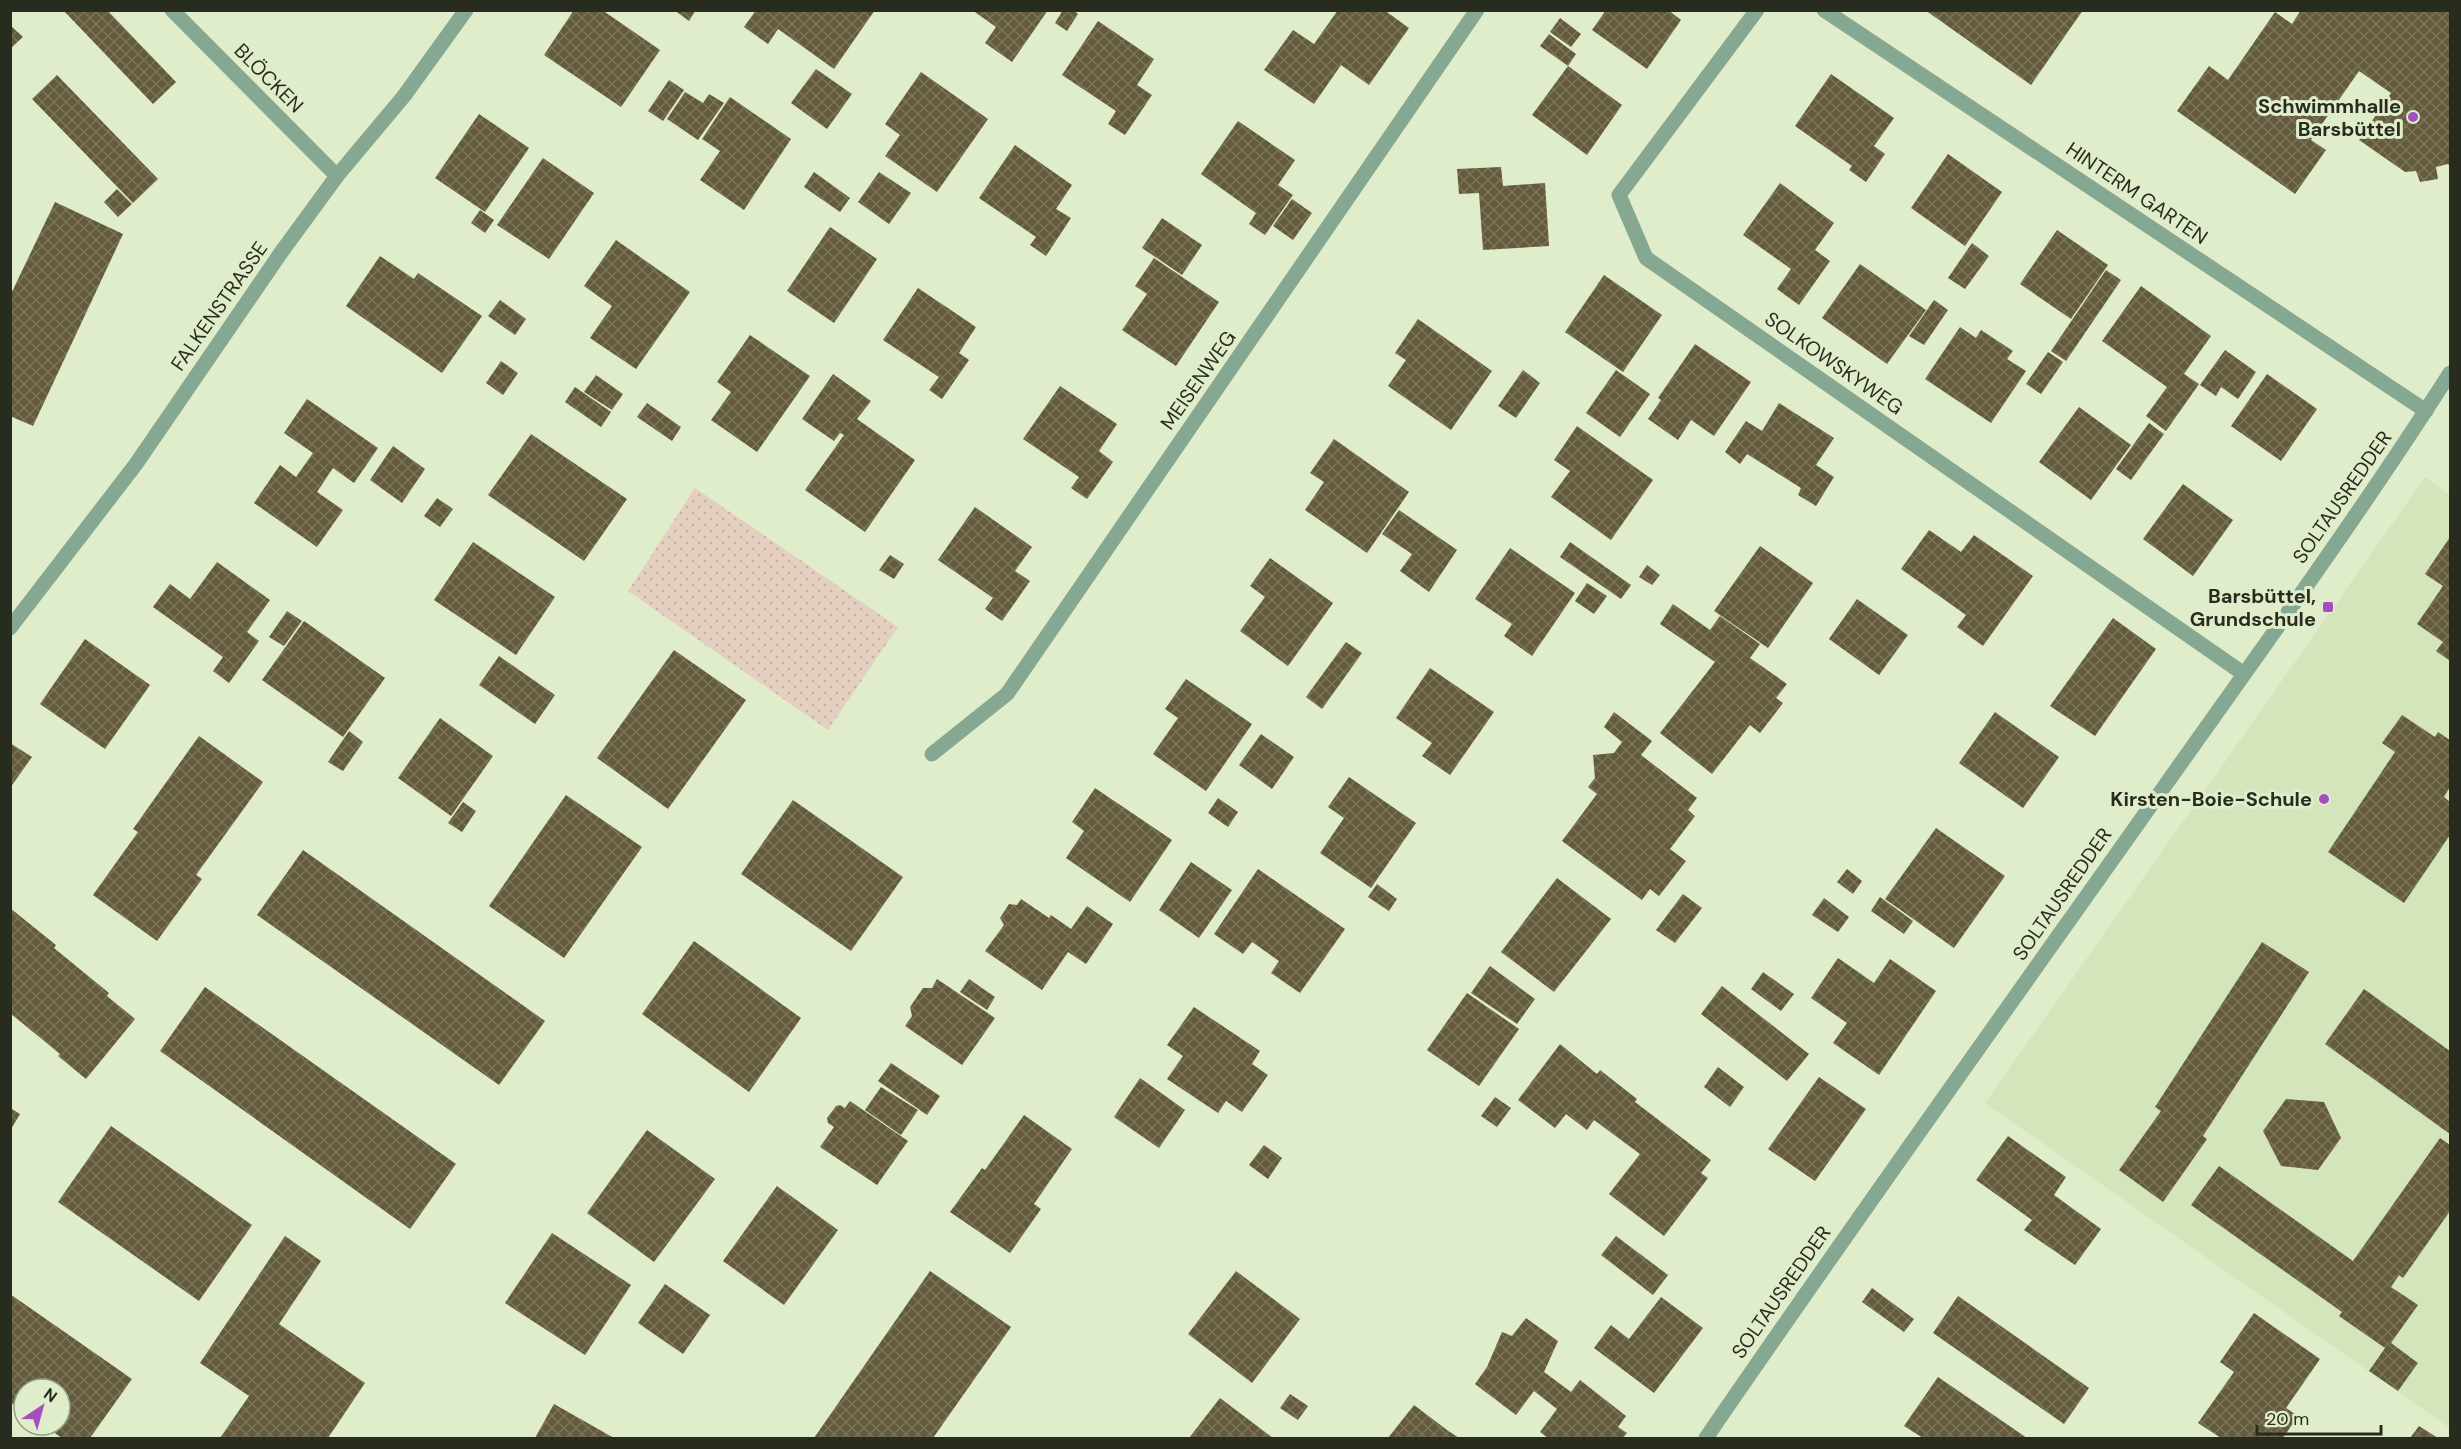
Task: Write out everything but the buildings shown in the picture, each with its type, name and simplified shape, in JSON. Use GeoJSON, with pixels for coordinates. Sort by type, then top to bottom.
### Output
{"type":"FeatureCollection","features":[{"type":"Feature","properties":{"kind":"street","name":"BLÖCKEN"},"geometry":{"type":"LineString","coordinates":[[172,10],[337,176]]}},
{"type":"Feature","properties":{"kind":"street","name":"FALKENSTRASSE"},"geometry":{"type":"LineString","coordinates":[[10,628],[136,464],[280,254],[337,176],[404,96],[466,10]]}},
{"type":"Feature","properties":{"kind":"street","name":"MEISENWEG"},"geometry":{"type":"LineString","coordinates":[[932,754],[1007,694],[1477,10]]}},
{"type":"Feature","properties":{"kind":"street","name":"SOLKOWSKYWEG"},"geometry":{"type":"LineString","coordinates":[[1757,10],[1619,195],[1647,258],[2244,674]]}},
{"type":"Feature","properties":{"kind":"street","name":"HINTERM GARTEN"},"geometry":{"type":"LineString","coordinates":[[1824,10],[2426,411]]}},
{"type":"Feature","properties":{"kind":"street","name":"SOLTAUSREDDER"},"geometry":{"type":"LineString","coordinates":[[1706,1438],[1830,1258],[2244,674],[2451,373]]}},
{"type":"Feature","properties":{"kind":"shaded area","name":"Kirsten-Boie-Schule"},"geometry":{"type":"Polygon","coordinates":[[[2425,477],[2450,495],[2450,1428],[1985,1103],[2425,477]]]}},
{"type":"Feature","properties":{"kind":"shaded area"},"geometry":{"type":"Polygon","coordinates":[[[695,488],[898,627],[828,730],[628,591],[695,488]]]}},
{"type":"Feature","properties":{"kind":"place","name":"Schwimmhalle Barsbüttel"},"geometry":{"type":"Point","coordinates":[2413,117]}},
{"type":"Feature","properties":{"kind":"place","name":"Barsbüttel, Grundschule"},"geometry":{"type":"Point","coordinates":[2328,607]}},
{"type":"Feature","properties":{"kind":"place","name":"Kirsten-Boie-Schule"},"geometry":{"type":"Point","coordinates":[2324,799]}}]}
